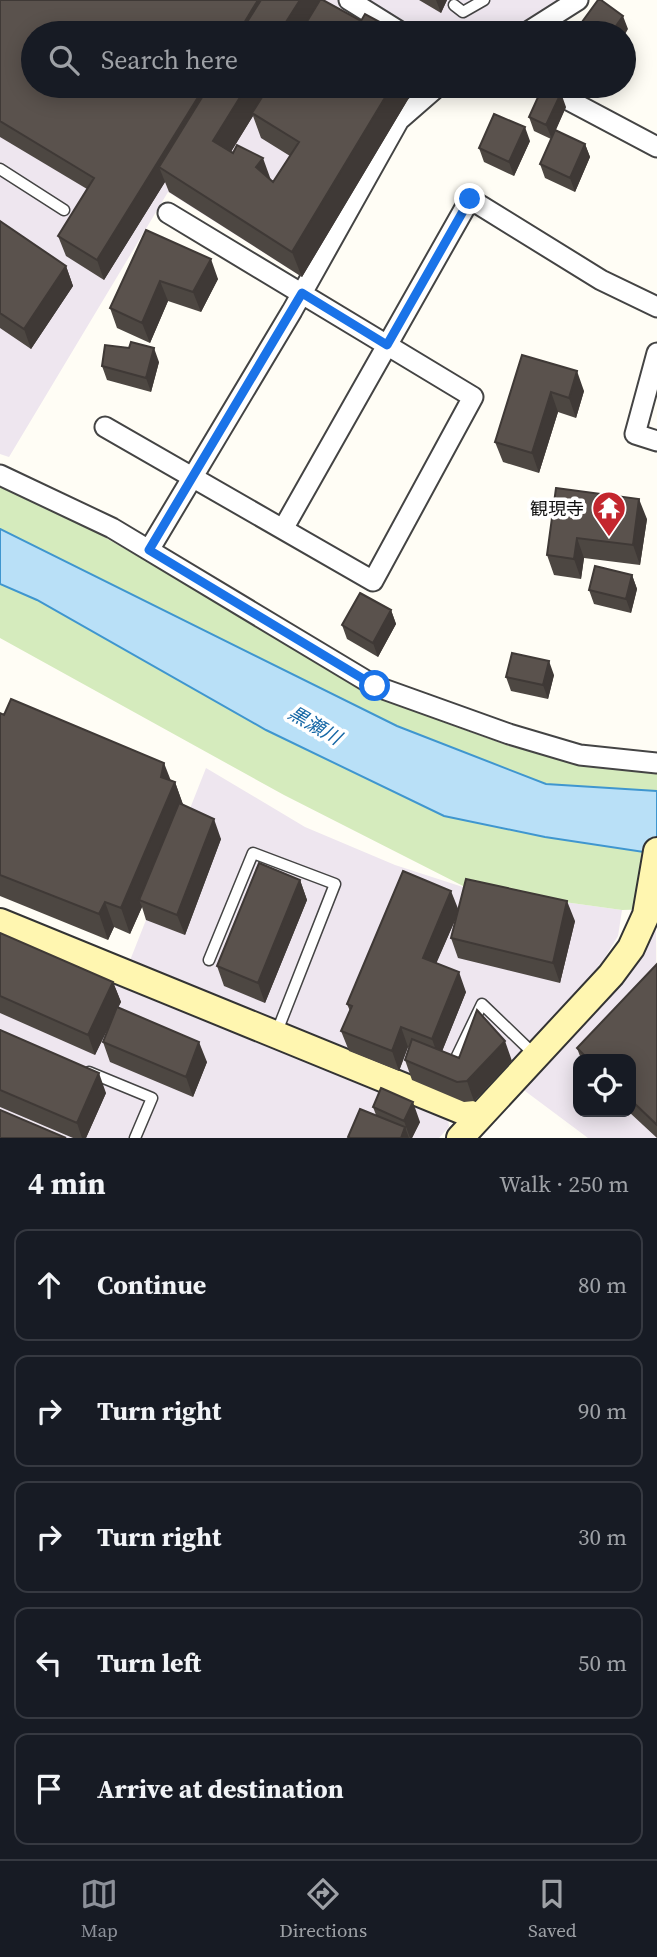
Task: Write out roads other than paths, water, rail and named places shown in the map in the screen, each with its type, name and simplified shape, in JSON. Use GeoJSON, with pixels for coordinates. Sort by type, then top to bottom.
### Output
{"type":"FeatureCollection","features":[{"type":"Feature","properties":{"kind":"street"},"geometry":{"type":"LineString","coordinates":[[349,0],[383,21]]}},
{"type":"Feature","properties":{"kind":"street"},"geometry":{"type":"LineString","coordinates":[[545,21],[578,0]]}},
{"type":"Feature","properties":{"kind":"street"},"geometry":{"type":"LineString","coordinates":[[149,550],[302,293],[398,120],[424,98]]}},
{"type":"Feature","properties":{"kind":"street"},"geometry":{"type":"LineString","coordinates":[[565,98],[657,147]]}},
{"type":"Feature","properties":{"kind":"street"},"geometry":{"type":"LineString","coordinates":[[283,529],[470,199],[601,281],[657,307]]}},
{"type":"Feature","properties":{"kind":"street"},"geometry":{"type":"LineString","coordinates":[[105,427],[373,581],[473,397],[168,213]]}},
{"type":"Feature","properties":{"kind":"street"},"geometry":{"type":"LineString","coordinates":[[657,353],[635,434],[657,441]]}},
{"type":"Feature","properties":{"kind":"street"},"geometry":{"type":"LineString","coordinates":[[0,475],[112,528],[375,686],[509,734],[580,755],[657,763]]}},
{"type":"Feature","properties":{"kind":"street"},"geometry":{"type":"LineString","coordinates":[[0,922],[276,1035],[471,1131],[535,1055],[611,975],[631,948],[652,915],[657,851]]}},
{"type":"Feature","properties":{"kind":"lane"},"geometry":{"type":"LineString","coordinates":[[454,5],[463,12],[484,0]]}},
{"type":"Feature","properties":{"kind":"lane"},"geometry":{"type":"LineString","coordinates":[[0,169],[64,210]]}},
{"type":"Feature","properties":{"kind":"lane"},"geometry":{"type":"LineString","coordinates":[[209,960],[253,853],[335,884],[276,1035]]}},
{"type":"Feature","properties":{"kind":"lane"},"geometry":{"type":"LineString","coordinates":[[457,1056],[482,1004],[535,1055]]}},
{"type":"Feature","properties":{"kind":"lane"},"geometry":{"type":"LineString","coordinates":[[76,1067],[152,1098],[135,1138]]}},
{"type":"Feature","properties":{"kind":"water","name":"黒瀬川"},"geometry":{"type":"Polygon","coordinates":[[[0,529],[397,726],[546,784],[657,791],[657,854],[545,837],[444,816],[266,730],[37,600],[0,584],[0,529]]]}},
{"type":"Feature","properties":{"kind":"place","name":"観現寺"},"geometry":{"type":"Point","coordinates":[609,538]}}]}
